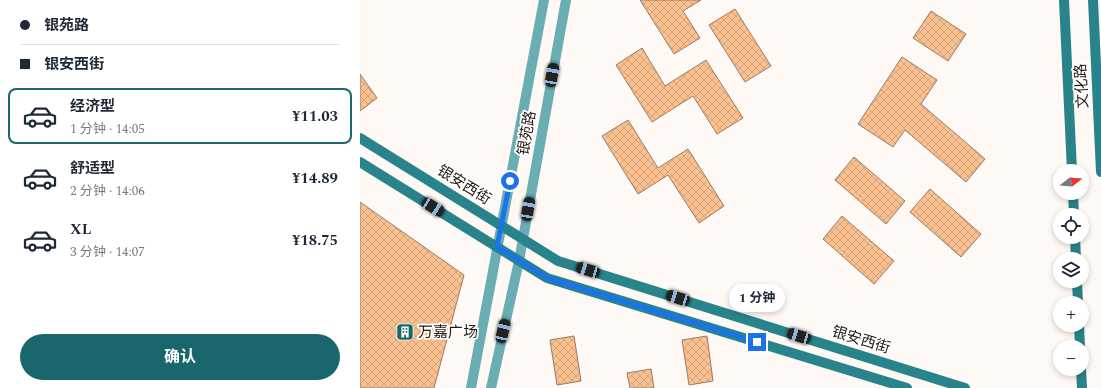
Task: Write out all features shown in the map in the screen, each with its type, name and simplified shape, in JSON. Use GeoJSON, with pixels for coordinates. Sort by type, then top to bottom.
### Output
{"type":"FeatureCollection","features":[{"type":"Feature","properties":{"kind":"main road","name":"文化路"},"geometry":{"type":"LineString","coordinates":[[1064,0],[1072,164]]}},
{"type":"Feature","properties":{"kind":"main road","name":"文化路"},"geometry":{"type":"LineString","coordinates":[[1093,0],[1101,172]]}},
{"type":"Feature","properties":{"kind":"main road","name":"银安西街"},"geometry":{"type":"LineString","coordinates":[[360,138],[558,261],[965,388]]}},
{"type":"Feature","properties":{"kind":"main road"},"geometry":{"type":"LineString","coordinates":[[360,162],[547,278],[907,388]]}},
{"type":"Feature","properties":{"kind":"main road"},"geometry":{"type":"LineString","coordinates":[[1081,376],[1082,388]]}},
{"type":"Feature","properties":{"kind":"street","name":"银苑路"},"geometry":{"type":"LineString","coordinates":[[471,388],[544,0]]}},
{"type":"Feature","properties":{"kind":"street","name":"银苑路"},"geometry":{"type":"LineString","coordinates":[[491,388],[519,261],[566,0]]}},
{"type":"Feature","properties":{"kind":"building"},"geometry":{"type":"Polygon","coordinates":[[[640,0],[701,0],[683,11],[700,38],[674,54],[640,0]]]}},
{"type":"Feature","properties":{"kind":"building"},"geometry":{"type":"Polygon","coordinates":[[[735,9],[771,66],[745,82],[709,25],[735,9]]]}},
{"type":"Feature","properties":{"kind":"building"},"geometry":{"type":"Polygon","coordinates":[[[931,11],[966,34],[948,61],[913,38],[931,11]]]}},
{"type":"Feature","properties":{"kind":"building"},"geometry":{"type":"Polygon","coordinates":[[[642,48],[665,86],[706,60],[743,118],[717,134],[693,96],[652,122],[616,65],[642,48]]]}},
{"type":"Feature","properties":{"kind":"building"},"geometry":{"type":"Polygon","coordinates":[[[902,57],[937,80],[921,104],[985,159],[966,182],[905,130],[893,147],[858,124],[902,57]]]}},
{"type":"Feature","properties":{"kind":"building"},"geometry":{"type":"Polygon","coordinates":[[[360,74],[377,98],[360,111],[360,74]]]}},
{"type":"Feature","properties":{"kind":"building"},"geometry":{"type":"Polygon","coordinates":[[[628,120],[658,168],[688,149],[724,206],[699,223],[668,175],[638,194],[602,136],[628,120]]]}},
{"type":"Feature","properties":{"kind":"building"},"geometry":{"type":"Polygon","coordinates":[[[854,157],[905,201],[886,224],[835,180],[854,157]]]}},
{"type":"Feature","properties":{"kind":"building"},"geometry":{"type":"Polygon","coordinates":[[[930,189],[981,234],[961,257],[910,212],[930,189]]]}},
{"type":"Feature","properties":{"kind":"building","name":"万嘉广场"},"geometry":{"type":"Polygon","coordinates":[[[360,202],[464,275],[434,388],[360,388],[360,202]]]}},
{"type":"Feature","properties":{"kind":"building"},"geometry":{"type":"Polygon","coordinates":[[[842,216],[894,261],[874,284],[823,239],[842,216]]]}},
{"type":"Feature","properties":{"kind":"building"},"geometry":{"type":"Polygon","coordinates":[[[574,336],[581,381],[557,385],[550,340],[574,336]]]}},
{"type":"Feature","properties":{"kind":"building"},"geometry":{"type":"Polygon","coordinates":[[[707,336],[713,381],[689,385],[682,340],[707,336]]]}},
{"type":"Feature","properties":{"kind":"building"},"geometry":{"type":"Polygon","coordinates":[[[651,369],[654,388],[630,388],[627,373],[651,369]]]}},
{"type":"Feature","properties":{"kind":"place","name":"万嘉广场"},"geometry":{"type":"Point","coordinates":[405,332]}},
{"type":"Feature","properties":{"kind":"route"},"geometry":{"type":"LineString","coordinates":[[510,181],[497,247],[547,278],[757,342]]}}]}
